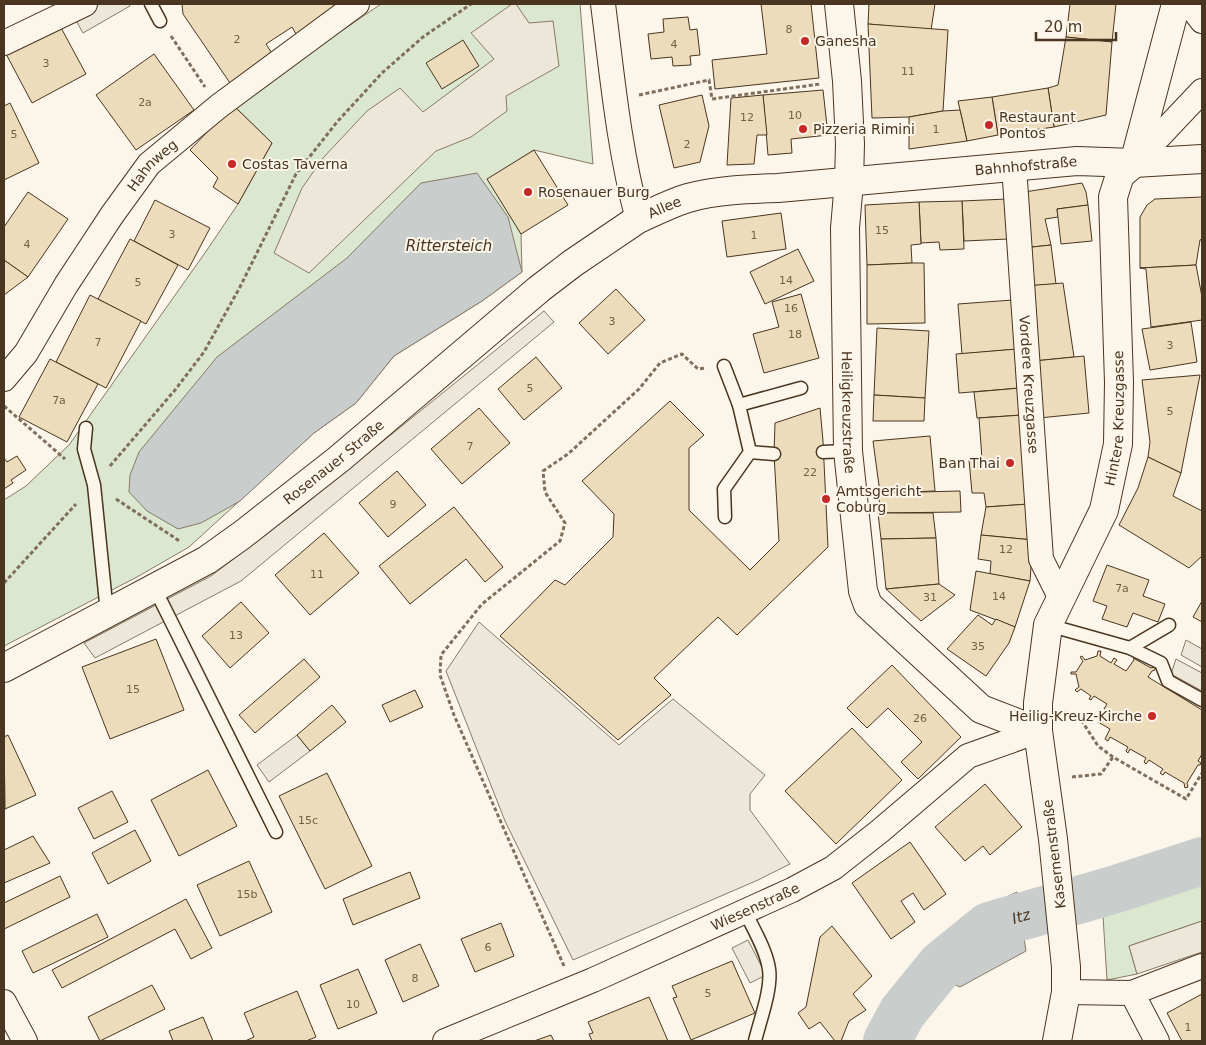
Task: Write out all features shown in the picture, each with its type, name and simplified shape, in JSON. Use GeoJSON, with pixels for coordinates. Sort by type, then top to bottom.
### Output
{"type":"FeatureCollection","features":[{"type":"Feature","properties":{"kind":"street"},"geometry":{"type":"LineString","coordinates":[[4,44],[85,4]]}},
{"type":"Feature","properties":{"kind":"street","name":"Hahnweg"},"geometry":{"type":"LineString","coordinates":[[4,379],[26,353],[66,284],[149,164],[218,106],[357,4]]}},
{"type":"Feature","properties":{"kind":"street","name":"Allee"},"geometry":{"type":"LineString","coordinates":[[603,4],[618,117],[631,195],[638,219],[688,198],[729,190],[849,182]]}},
{"type":"Feature","properties":{"kind":"street","name":"Heiligkreuzstraße"},"geometry":{"type":"LineString","coordinates":[[839,4],[848,80],[850,144],[849,182],[844,228],[836,452],[863,591],[868,605],[981,710],[1038,731]]}},
{"type":"Feature","properties":{"kind":"street"},"geometry":{"type":"LineString","coordinates":[[1134,163],[1176,4]]}},
{"type":"Feature","properties":{"kind":"street"},"geometry":{"type":"LineString","coordinates":[[1189,4],[1202,21]]}},
{"type":"Feature","properties":{"kind":"street"},"geometry":{"type":"LineString","coordinates":[[1134,163],[1202,91]]}},
{"type":"Feature","properties":{"kind":"street","name":"Bahnhofstraße"},"geometry":{"type":"LineString","coordinates":[[849,182],[1078,161],[1134,163],[1202,159]]}},
{"type":"Feature","properties":{"kind":"street","name":"Hintere Kreuzgasse"},"geometry":{"type":"LineString","coordinates":[[1042,666],[1048,624],[1104,510],[1118,444],[1119,382],[1113,197],[1120,175],[1134,163]]}},
{"type":"Feature","properties":{"kind":"street","name":"Vordere Kreuzgasse"},"geometry":{"type":"LineString","coordinates":[[1014,166],[1041,558],[1060,597]]}},
{"type":"Feature","properties":{"kind":"street","name":"Rosenauer Straße"},"geometry":{"type":"LineString","coordinates":[[4,668],[207,560],[339,459],[539,289],[573,263],[638,219]]}},
{"type":"Feature","properties":{"kind":"street","name":"Kasernenstraße"},"geometry":{"type":"LineString","coordinates":[[1042,666],[1038,702],[1038,731],[1053,839],[1066,980],[1057,1041]]}},
{"type":"Feature","properties":{"kind":"street","name":"Wiesenstraße"},"geometry":{"type":"LineString","coordinates":[[445,1041],[593,980],[792,890],[833,868],[880,831],[968,756],[1038,731]]}},
{"type":"Feature","properties":{"kind":"street"},"geometry":{"type":"LineString","coordinates":[[1066,980],[1132,993],[1202,966]]}},
{"type":"Feature","properties":{"kind":"street"},"geometry":{"type":"LineString","coordinates":[[1132,993],[1157,1041]]}},
{"type":"Feature","properties":{"kind":"street"},"geometry":{"type":"LineString","coordinates":[[4,1002],[25,1041]]}},
{"type":"Feature","properties":{"kind":"lane"},"geometry":{"type":"LineString","coordinates":[[151,4],[160,21]]}},
{"type":"Feature","properties":{"kind":"lane"},"geometry":{"type":"LineString","coordinates":[[724,366],[739,405],[750,452],[724,489],[724,518]]}},
{"type":"Feature","properties":{"kind":"lane"},"geometry":{"type":"LineString","coordinates":[[739,405],[802,388]]}},
{"type":"Feature","properties":{"kind":"lane"},"geometry":{"type":"LineString","coordinates":[[86,428],[84,449],[94,485],[107,614]]}},
{"type":"Feature","properties":{"kind":"lane"},"geometry":{"type":"LineString","coordinates":[[750,452],[774,454]]}},
{"type":"Feature","properties":{"kind":"lane"},"geometry":{"type":"LineString","coordinates":[[155,589],[276,832]]}},
{"type":"Feature","properties":{"kind":"lane"},"geometry":{"type":"LineString","coordinates":[[1048,624],[1130,648],[1160,663],[1168,681],[1202,700]]}},
{"type":"Feature","properties":{"kind":"lane"},"geometry":{"type":"LineString","coordinates":[[1130,648],[1169,625]]}},
{"type":"Feature","properties":{"kind":"lane"},"geometry":{"type":"LineString","coordinates":[[744,911],[766,955],[769,970],[769,983],[755,1041]]}},
{"type":"Feature","properties":{"kind":"path"},"geometry":{"type":"LineString","coordinates":[[4,583],[94,485],[175,390],[204,352],[240,287],[296,174],[337,122],[382,73],[423,37],[471,4]]}},
{"type":"Feature","properties":{"kind":"path"},"geometry":{"type":"LineString","coordinates":[[179,49],[209,91]]}},
{"type":"Feature","properties":{"kind":"path"},"geometry":{"type":"LineString","coordinates":[[648,93],[708,80],[712,99],[848,80]]}},
{"type":"Feature","properties":{"kind":"path"},"geometry":{"type":"LineString","coordinates":[[573,988],[454,715],[440,675],[442,655],[482,604],[560,541],[565,523],[545,492],[543,471],[568,454],[639,389],[660,363],[682,354],[698,369],[724,366]]}},
{"type":"Feature","properties":{"kind":"path"},"geometry":{"type":"LineString","coordinates":[[4,406],[94,485],[207,560]]}},
{"type":"Feature","properties":{"kind":"path"},"geometry":{"type":"LineString","coordinates":[[1038,702],[1080,718],[1098,746],[1113,757],[1186,799],[1202,772]]}},
{"type":"Feature","properties":{"kind":"path"},"geometry":{"type":"LineString","coordinates":[[1101,774],[1113,757]]}},
{"type":"Feature","properties":{"kind":"green space"},"geometry":{"type":"Polygon","coordinates":[[[381,4],[580,4],[593,164],[534,150],[488,179],[521,234],[522,272],[482,301],[394,356],[356,403],[314,433],[189,547],[137,577],[4,646],[4,500],[26,486],[69,445],[238,204],[272,143],[233,105],[381,4]]]}},
{"type":"Feature","properties":{"kind":"green space"},"geometry":{"type":"Polygon","coordinates":[[[1202,884],[1202,921],[1129,946],[1137,974],[1107,980],[1103,916],[1202,884]]]}},
{"type":"Feature","properties":{"kind":"shaded area"},"geometry":{"type":"Polygon","coordinates":[[[98,4],[129,4],[130,6],[83,33],[74,17],[98,4]]]}},
{"type":"Feature","properties":{"kind":"shaded area"},"geometry":{"type":"Polygon","coordinates":[[[512,4],[516,4],[529,23],[553,21],[559,66],[506,96],[507,111],[471,137],[436,151],[309,273],[274,253],[302,188],[323,158],[367,111],[400,88],[423,112],[494,59],[471,33],[512,4]]]}},
{"type":"Feature","properties":{"kind":"shaded area"},"geometry":{"type":"Polygon","coordinates":[[[544,311],[554,322],[241,581],[95,658],[84,643],[211,576],[298,510],[544,311]]]}},
{"type":"Feature","properties":{"kind":"shaded area"},"geometry":{"type":"Polygon","coordinates":[[[479,622],[619,745],[673,699],[765,775],[750,794],[750,810],[790,864],[758,880],[573,960],[505,821],[446,671],[479,622]]]}},
{"type":"Feature","properties":{"kind":"shaded area"},"geometry":{"type":"Polygon","coordinates":[[[1186,640],[1202,649],[1202,667],[1181,655],[1186,640]]]}},
{"type":"Feature","properties":{"kind":"shaded area"},"geometry":{"type":"Polygon","coordinates":[[[1176,659],[1202,673],[1202,691],[1171,674],[1176,659]]]}},
{"type":"Feature","properties":{"kind":"shaded area"},"geometry":{"type":"Polygon","coordinates":[[[297,735],[310,751],[269,782],[257,765],[297,735]]]}},
{"type":"Feature","properties":{"kind":"shaded area"},"geometry":{"type":"Polygon","coordinates":[[[1202,921],[1202,952],[1137,974],[1129,946],[1202,921]]]}},
{"type":"Feature","properties":{"kind":"shaded area"},"geometry":{"type":"Polygon","coordinates":[[[748,940],[766,975],[750,983],[732,948],[748,940]]]}},
{"type":"Feature","properties":{"kind":"water","name":"Rittersteich"},"geometry":{"type":"Polygon","coordinates":[[[477,173],[508,217],[522,272],[482,301],[394,356],[356,403],[314,433],[240,501],[201,523],[178,529],[147,511],[129,492],[130,475],[139,452],[217,357],[347,258],[421,183],[477,173]]]}},
{"type":"Feature","properties":{"kind":"water"},"geometry":{"type":"Polygon","coordinates":[[[1017,892],[1026,951],[960,987],[915,966],[960,919],[1017,892]]]}},
{"type":"Feature","properties":{"kind":"building"},"geometry":{"type":"Polygon","coordinates":[[[182,4],[338,4],[296,34],[292,27],[266,44],[273,55],[230,83],[183,14],[182,4]]]}},
{"type":"Feature","properties":{"kind":"building"},"geometry":{"type":"Polygon","coordinates":[[[761,4],[811,4],[819,78],[715,89],[712,60],[767,54],[761,4]]]}},
{"type":"Feature","properties":{"kind":"building"},"geometry":{"type":"Polygon","coordinates":[[[869,4],[935,4],[931,30],[868,24],[869,4]]]}},
{"type":"Feature","properties":{"kind":"building"},"geometry":{"type":"Polygon","coordinates":[[[1070,4],[1116,4],[1112,42],[1066,37],[1070,4]]]}},
{"type":"Feature","properties":{"kind":"building"},"geometry":{"type":"Polygon","coordinates":[[[688,17],[690,30],[697,29],[700,55],[690,56],[691,65],[673,66],[672,57],[651,59],[648,34],[664,32],[663,19],[688,17]]]}},
{"type":"Feature","properties":{"kind":"building"},"geometry":{"type":"Polygon","coordinates":[[[59,24],[86,74],[32,103],[5,52],[59,24]]]}},
{"type":"Feature","properties":{"kind":"building"},"geometry":{"type":"Polygon","coordinates":[[[868,24],[948,30],[943,111],[909,117],[872,118],[868,24]]]}},
{"type":"Feature","properties":{"kind":"building"},"geometry":{"type":"Polygon","coordinates":[[[1066,37],[1112,42],[1106,115],[1054,127],[1048,88],[1058,85],[1066,37]]]}},
{"type":"Feature","properties":{"kind":"building"},"geometry":{"type":"Polygon","coordinates":[[[463,40],[479,66],[442,89],[426,63],[463,40]]]}},
{"type":"Feature","properties":{"kind":"building"},"geometry":{"type":"Polygon","coordinates":[[[154,54],[194,110],[136,150],[96,95],[154,54]]]}},
{"type":"Feature","properties":{"kind":"building"},"geometry":{"type":"Polygon","coordinates":[[[1048,88],[1054,127],[998,135],[992,97],[1048,88]]]}},
{"type":"Feature","properties":{"kind":"building"},"geometry":{"type":"Polygon","coordinates":[[[823,90],[828,135],[791,139],[792,153],[768,155],[763,95],[823,90]]]}},
{"type":"Feature","properties":{"kind":"building"},"geometry":{"type":"Polygon","coordinates":[[[702,95],[709,126],[700,162],[674,168],[659,105],[702,95]]]}},
{"type":"Feature","properties":{"kind":"building"},"geometry":{"type":"Polygon","coordinates":[[[763,95],[767,135],[757,135],[754,164],[727,165],[731,98],[763,95]]]}},
{"type":"Feature","properties":{"kind":"building"},"geometry":{"type":"Polygon","coordinates":[[[992,97],[998,135],[967,141],[958,101],[992,97]]]}},
{"type":"Feature","properties":{"kind":"building"},"geometry":{"type":"Polygon","coordinates":[[[10,103],[39,163],[4,180],[4,106],[10,103]]]}},
{"type":"Feature","properties":{"kind":"building","name":"Costas Taverna"},"geometry":{"type":"Polygon","coordinates":[[[233,105],[272,143],[238,204],[213,187],[218,178],[190,150],[233,105]]]}},
{"type":"Feature","properties":{"kind":"building"},"geometry":{"type":"Polygon","coordinates":[[[960,110],[967,141],[909,149],[909,117],[960,110]]]}},
{"type":"Feature","properties":{"kind":"building","name":"Rosenauer Burg"},"geometry":{"type":"Polygon","coordinates":[[[534,150],[568,205],[521,234],[487,179],[534,150]]]}},
{"type":"Feature","properties":{"kind":"building"},"geometry":{"type":"Polygon","coordinates":[[[1082,183],[1088,205],[1057,209],[1058,217],[1045,219],[1051,245],[1023,248],[1018,193],[1082,183]]]}},
{"type":"Feature","properties":{"kind":"building"},"geometry":{"type":"Polygon","coordinates":[[[28,192],[68,219],[28,277],[4,260],[4,227],[28,192]]]}},
{"type":"Feature","properties":{"kind":"building"},"geometry":{"type":"Polygon","coordinates":[[[1202,197],[1202,239],[1200,240],[1196,265],[1140,268],[1140,217],[1147,205],[1155,199],[1202,197]]]}},
{"type":"Feature","properties":{"kind":"building"},"geometry":{"type":"Polygon","coordinates":[[[1007,199],[1008,239],[964,241],[962,201],[1007,199]]]}},
{"type":"Feature","properties":{"kind":"building"},"geometry":{"type":"Polygon","coordinates":[[[155,200],[210,228],[188,270],[134,241],[155,200]]]}},
{"type":"Feature","properties":{"kind":"building"},"geometry":{"type":"Polygon","coordinates":[[[962,201],[964,249],[940,250],[939,242],[921,243],[919,202],[962,201]]]}},
{"type":"Feature","properties":{"kind":"building"},"geometry":{"type":"Polygon","coordinates":[[[919,202],[921,244],[911,245],[912,263],[867,265],[865,205],[919,202]]]}},
{"type":"Feature","properties":{"kind":"building"},"geometry":{"type":"Polygon","coordinates":[[[1088,205],[1092,241],[1061,244],[1057,209],[1088,205]]]}},
{"type":"Feature","properties":{"kind":"building"},"geometry":{"type":"Polygon","coordinates":[[[781,213],[786,249],[727,257],[722,221],[781,213]]]}},
{"type":"Feature","properties":{"kind":"building"},"geometry":{"type":"Polygon","coordinates":[[[130,239],[178,265],[146,324],[98,299],[130,239]]]}},
{"type":"Feature","properties":{"kind":"building"},"geometry":{"type":"Polygon","coordinates":[[[1051,245],[1056,284],[1025,286],[1023,248],[1051,245]]]}},
{"type":"Feature","properties":{"kind":"building"},"geometry":{"type":"Polygon","coordinates":[[[798,249],[814,281],[765,304],[750,272],[798,249]]]}},
{"type":"Feature","properties":{"kind":"building"},"geometry":{"type":"Polygon","coordinates":[[[4,260],[28,277],[4,295],[4,260]]]}},
{"type":"Feature","properties":{"kind":"building"},"geometry":{"type":"Polygon","coordinates":[[[924,263],[925,323],[867,324],[867,265],[924,263]]]}},
{"type":"Feature","properties":{"kind":"building"},"geometry":{"type":"Polygon","coordinates":[[[1196,265],[1202,297],[1202,320],[1151,327],[1146,269],[1140,268],[1196,265]]]}},
{"type":"Feature","properties":{"kind":"building"},"geometry":{"type":"Polygon","coordinates":[[[1063,283],[1074,357],[1034,361],[1025,286],[1063,283]]]}},
{"type":"Feature","properties":{"kind":"building"},"geometry":{"type":"Polygon","coordinates":[[[616,289],[645,320],[608,354],[579,323],[616,289]]]}},
{"type":"Feature","properties":{"kind":"building"},"geometry":{"type":"Polygon","coordinates":[[[801,294],[819,358],[764,373],[753,334],[779,327],[772,302],[801,294]]]}},
{"type":"Feature","properties":{"kind":"building"},"geometry":{"type":"Polygon","coordinates":[[[90,295],[141,321],[106,388],[56,362],[90,295]]]}},
{"type":"Feature","properties":{"kind":"building"},"geometry":{"type":"Polygon","coordinates":[[[1013,300],[1017,349],[962,354],[958,304],[1013,300]]]}},
{"type":"Feature","properties":{"kind":"building"},"geometry":{"type":"Polygon","coordinates":[[[1191,322],[1197,362],[1150,370],[1142,329],[1191,322]]]}},
{"type":"Feature","properties":{"kind":"building"},"geometry":{"type":"Polygon","coordinates":[[[877,328],[929,331],[925,398],[874,395],[877,328]]]}},
{"type":"Feature","properties":{"kind":"building"},"geometry":{"type":"Polygon","coordinates":[[[1017,349],[1020,388],[959,393],[956,354],[1017,349]]]}},
{"type":"Feature","properties":{"kind":"building"},"geometry":{"type":"Polygon","coordinates":[[[1084,356],[1089,413],[1039,418],[1034,361],[1084,356]]]}},
{"type":"Feature","properties":{"kind":"building"},"geometry":{"type":"Polygon","coordinates":[[[536,357],[562,388],[524,420],[498,389],[536,357]]]}},
{"type":"Feature","properties":{"kind":"building"},"geometry":{"type":"Polygon","coordinates":[[[50,359],[98,384],[67,442],[19,417],[50,359]]]}},
{"type":"Feature","properties":{"kind":"building"},"geometry":{"type":"Polygon","coordinates":[[[1200,375],[1181,473],[1148,457],[1150,442],[1142,380],[1200,375]]]}},
{"type":"Feature","properties":{"kind":"building"},"geometry":{"type":"Polygon","coordinates":[[[1020,388],[1022,415],[977,418],[974,392],[1020,388]]]}},
{"type":"Feature","properties":{"kind":"building"},"geometry":{"type":"Polygon","coordinates":[[[874,395],[925,398],[924,421],[873,421],[874,395]]]}},
{"type":"Feature","properties":{"kind":"building"},"geometry":{"type":"Polygon","coordinates":[[[670,401],[704,435],[689,448],[689,510],[750,570],[779,541],[774,454],[775,423],[820,408],[828,547],[737,635],[718,617],[654,678],[671,695],[618,740],[500,636],[555,580],[565,585],[613,537],[614,514],[582,481],[670,401]]]}},
{"type":"Feature","properties":{"kind":"building"},"geometry":{"type":"Polygon","coordinates":[[[479,408],[510,443],[462,484],[431,449],[479,408]]]}},
{"type":"Feature","properties":{"kind":"building"},"geometry":{"type":"Polygon","coordinates":[[[1022,415],[1029,504],[986,507],[984,493],[972,493],[969,460],[982,459],[979,418],[1022,415]]]}},
{"type":"Feature","properties":{"kind":"building"},"geometry":{"type":"Polygon","coordinates":[[[930,436],[935,491],[880,493],[873,441],[930,436]]]}},
{"type":"Feature","properties":{"kind":"building"},"geometry":{"type":"Polygon","coordinates":[[[17,456],[26,470],[11,480],[13,483],[4,489],[4,458],[7,462],[17,456]]]}},
{"type":"Feature","properties":{"kind":"building"},"geometry":{"type":"Polygon","coordinates":[[[1148,457],[1181,473],[1173,496],[1202,511],[1202,556],[1189,568],[1119,525],[1138,488],[1148,457]]]}},
{"type":"Feature","properties":{"kind":"building"},"geometry":{"type":"Polygon","coordinates":[[[397,471],[426,505],[388,537],[359,503],[397,471]]]}},
{"type":"Feature","properties":{"kind":"building"},"geometry":{"type":"Polygon","coordinates":[[[960,491],[961,512],[878,513],[880,493],[960,491]]]}},
{"type":"Feature","properties":{"kind":"building"},"geometry":{"type":"Polygon","coordinates":[[[1029,504],[1033,540],[981,535],[986,507],[1029,504]]]}},
{"type":"Feature","properties":{"kind":"building"},"geometry":{"type":"Polygon","coordinates":[[[454,507],[503,567],[485,582],[466,559],[410,604],[379,566],[454,507]]]}},
{"type":"Feature","properties":{"kind":"building"},"geometry":{"type":"Polygon","coordinates":[[[878,513],[933,513],[936,538],[881,539],[878,513]]]}},
{"type":"Feature","properties":{"kind":"building"},"geometry":{"type":"Polygon","coordinates":[[[324,533],[359,573],[310,615],[275,575],[324,533]]]}},
{"type":"Feature","properties":{"kind":"building"},"geometry":{"type":"Polygon","coordinates":[[[981,535],[1033,540],[1030,581],[990,574],[991,561],[978,559],[981,535]]]}},
{"type":"Feature","properties":{"kind":"building"},"geometry":{"type":"Polygon","coordinates":[[[936,538],[939,584],[886,589],[881,539],[936,538]]]}},
{"type":"Feature","properties":{"kind":"building"},"geometry":{"type":"Polygon","coordinates":[[[1107,565],[1149,580],[1143,596],[1165,604],[1158,622],[1133,613],[1127,627],[1102,619],[1107,606],[1093,601],[1107,565]]]}},
{"type":"Feature","properties":{"kind":"building"},"geometry":{"type":"Polygon","coordinates":[[[976,571],[1030,581],[1015,627],[970,610],[976,571]]]}},
{"type":"Feature","properties":{"kind":"building"},"geometry":{"type":"Polygon","coordinates":[[[939,584],[955,595],[921,621],[886,589],[939,584]]]}},
{"type":"Feature","properties":{"kind":"building"},"geometry":{"type":"Polygon","coordinates":[[[1202,601],[1202,622],[1193,617],[1202,601]]]}},
{"type":"Feature","properties":{"kind":"building"},"geometry":{"type":"Polygon","coordinates":[[[241,602],[269,633],[230,668],[202,636],[241,602]]]}},
{"type":"Feature","properties":{"kind":"building"},"geometry":{"type":"Polygon","coordinates":[[[978,615],[992,625],[996,619],[1015,627],[1009,643],[986,676],[947,649],[978,615]]]}},
{"type":"Feature","properties":{"kind":"building"},"geometry":{"type":"Polygon","coordinates":[[[156,639],[184,710],[110,739],[82,667],[156,639]]]}},
{"type":"Feature","properties":{"kind":"building","name":"Heilig-Kreuz-Kirche"},"geometry":{"type":"Polygon","coordinates":[[[1098,651],[1101,651],[1100,656],[1111,663],[1114,658],[1117,660],[1114,664],[1126,671],[1134,660],[1133,656],[1151,668],[1155,667],[1155,670],[1148,677],[1202,710],[1202,754],[1198,761],[1201,763],[1187,783],[1188,787],[1185,788],[1184,783],[1165,772],[1163,775],[1160,773],[1163,769],[1149,760],[1146,764],[1144,762],[1146,758],[1130,749],[1128,753],[1126,751],[1128,747],[1110,737],[1108,741],[1105,739],[1110,729],[1098,722],[1106,710],[1104,709],[1107,704],[1094,696],[1091,700],[1089,699],[1091,696],[1081,689],[1077,692],[1075,690],[1079,687],[1076,674],[1071,674],[1071,672],[1076,672],[1083,661],[1080,657],[1082,656],[1085,660],[1097,656],[1098,651]]]}},
{"type":"Feature","properties":{"kind":"building"},"geometry":{"type":"Polygon","coordinates":[[[304,659],[320,677],[255,733],[239,715],[304,659]]]}},
{"type":"Feature","properties":{"kind":"building"},"geometry":{"type":"Polygon","coordinates":[[[892,665],[961,737],[918,779],[901,762],[922,742],[888,708],[867,728],[847,708],[892,665]]]}},
{"type":"Feature","properties":{"kind":"building"},"geometry":{"type":"Polygon","coordinates":[[[415,690],[423,707],[390,722],[382,705],[415,690]]]}},
{"type":"Feature","properties":{"kind":"building"},"geometry":{"type":"Polygon","coordinates":[[[332,705],[346,722],[310,751],[297,735],[332,705]]]}},
{"type":"Feature","properties":{"kind":"building"},"geometry":{"type":"Polygon","coordinates":[[[852,728],[902,780],[836,844],[785,791],[852,728]]]}},
{"type":"Feature","properties":{"kind":"building"},"geometry":{"type":"Polygon","coordinates":[[[8,735],[36,795],[5,809],[4,737],[8,735]]]}},
{"type":"Feature","properties":{"kind":"building"},"geometry":{"type":"Polygon","coordinates":[[[208,770],[237,826],[179,856],[151,800],[208,770]]]}},
{"type":"Feature","properties":{"kind":"building"},"geometry":{"type":"Polygon","coordinates":[[[327,773],[372,866],[325,889],[279,796],[327,773]]]}},
{"type":"Feature","properties":{"kind":"building"},"geometry":{"type":"Polygon","coordinates":[[[985,784],[1022,827],[990,855],[983,846],[965,861],[935,827],[985,784]]]}},
{"type":"Feature","properties":{"kind":"building"},"geometry":{"type":"Polygon","coordinates":[[[112,791],[128,822],[94,839],[78,808],[112,791]]]}},
{"type":"Feature","properties":{"kind":"building"},"geometry":{"type":"Polygon","coordinates":[[[135,830],[151,861],[108,884],[92,853],[135,830]]]}},
{"type":"Feature","properties":{"kind":"building"},"geometry":{"type":"Polygon","coordinates":[[[33,836],[50,863],[4,883],[4,850],[33,836]]]}},
{"type":"Feature","properties":{"kind":"building"},"geometry":{"type":"Polygon","coordinates":[[[910,842],[946,894],[924,910],[913,893],[901,901],[915,922],[891,939],[852,883],[910,842]]]}},
{"type":"Feature","properties":{"kind":"building"},"geometry":{"type":"Polygon","coordinates":[[[249,861],[272,912],[220,936],[197,885],[249,861]]]}},
{"type":"Feature","properties":{"kind":"building"},"geometry":{"type":"Polygon","coordinates":[[[410,872],[420,898],[353,925],[343,899],[410,872]]]}},
{"type":"Feature","properties":{"kind":"building"},"geometry":{"type":"Polygon","coordinates":[[[60,876],[70,897],[4,929],[4,903],[60,876]]]}},
{"type":"Feature","properties":{"kind":"building"},"geometry":{"type":"Polygon","coordinates":[[[186,899],[212,948],[191,959],[175,929],[62,988],[52,970],[186,899]]]}},
{"type":"Feature","properties":{"kind":"building"},"geometry":{"type":"Polygon","coordinates":[[[97,914],[108,937],[33,973],[22,951],[97,914]]]}},
{"type":"Feature","properties":{"kind":"building"},"geometry":{"type":"Polygon","coordinates":[[[501,923],[514,956],[475,972],[461,939],[501,923]]]}},
{"type":"Feature","properties":{"kind":"building"},"geometry":{"type":"Polygon","coordinates":[[[832,926],[872,976],[853,994],[866,1010],[849,1021],[841,1041],[835,1041],[820,1022],[809,1029],[798,1013],[806,1007],[820,937],[832,926]]]}},
{"type":"Feature","properties":{"kind":"building"},"geometry":{"type":"Polygon","coordinates":[[[420,944],[439,986],[403,1002],[385,960],[420,944]]]}},
{"type":"Feature","properties":{"kind":"building"},"geometry":{"type":"Polygon","coordinates":[[[732,961],[755,1013],[691,1040],[673,998],[677,997],[672,986],[732,961]]]}},
{"type":"Feature","properties":{"kind":"building"},"geometry":{"type":"Polygon","coordinates":[[[358,969],[377,1013],[338,1029],[320,985],[358,969]]]}},
{"type":"Feature","properties":{"kind":"building"},"geometry":{"type":"Polygon","coordinates":[[[152,985],[165,1009],[100,1041],[88,1017],[152,985]]]}},
{"type":"Feature","properties":{"kind":"building"},"geometry":{"type":"Polygon","coordinates":[[[297,991],[316,1037],[306,1041],[245,1041],[254,1037],[244,1013],[297,991]]]}},
{"type":"Feature","properties":{"kind":"building"},"geometry":{"type":"Polygon","coordinates":[[[1202,994],[1202,1041],[1182,1041],[1167,1013],[1202,994]]]}},
{"type":"Feature","properties":{"kind":"building"},"geometry":{"type":"Polygon","coordinates":[[[649,997],[668,1041],[592,1041],[589,1034],[593,1033],[588,1022],[649,997]]]}},
{"type":"Feature","properties":{"kind":"building"},"geometry":{"type":"Polygon","coordinates":[[[203,1017],[213,1041],[173,1041],[169,1031],[203,1017]]]}},
{"type":"Feature","properties":{"kind":"building"},"geometry":{"type":"Polygon","coordinates":[[[551,1035],[554,1041],[534,1041],[551,1035]]]}},
{"type":"Feature","properties":{"kind":"waterway","name":"Itz"},"geometry":{"type":"LineString","coordinates":[[887,1041],[902,1013],[941,965],[989,926],[1116,889],[1202,861]]}},
{"type":"Feature","properties":{"kind":"place","name":"Ganesha"},"geometry":{"type":"Point","coordinates":[805,41]}},
{"type":"Feature","properties":{"kind":"place","name":"Restaurant Pontos"},"geometry":{"type":"Point","coordinates":[989,125]}},
{"type":"Feature","properties":{"kind":"place","name":"Pizzeria Rimini"},"geometry":{"type":"Point","coordinates":[803,129]}},
{"type":"Feature","properties":{"kind":"place","name":"Costas Taverna"},"geometry":{"type":"Point","coordinates":[232,164]}},
{"type":"Feature","properties":{"kind":"place","name":"Rosenauer Burg"},"geometry":{"type":"Point","coordinates":[528,192]}},
{"type":"Feature","properties":{"kind":"place","name":"Ban Thai"},"geometry":{"type":"Point","coordinates":[1010,463]}},
{"type":"Feature","properties":{"kind":"place","name":"Amtsgericht Coburg"},"geometry":{"type":"Point","coordinates":[826,499]}},
{"type":"Feature","properties":{"kind":"place","name":"Heilig-Kreuz-Kirche"},"geometry":{"type":"Point","coordinates":[1152,716]}}]}
